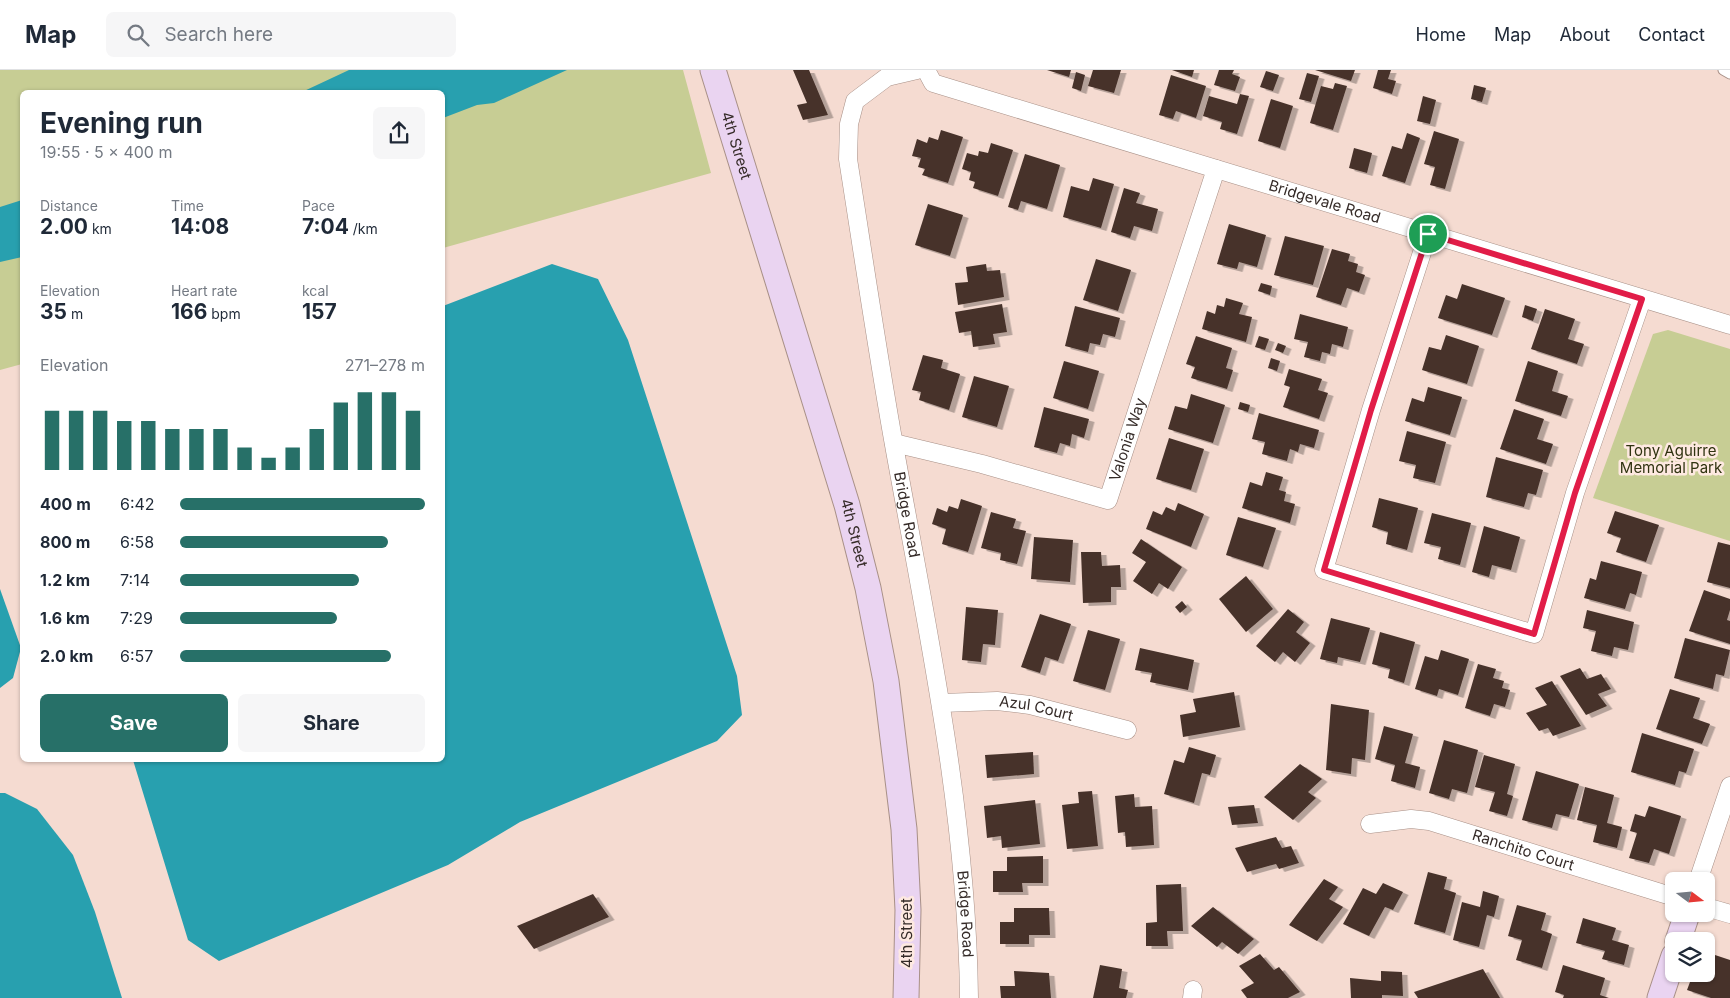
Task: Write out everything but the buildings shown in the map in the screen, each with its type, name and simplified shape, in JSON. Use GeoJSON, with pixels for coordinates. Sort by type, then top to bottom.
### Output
{"type":"FeatureCollection","features":[{"type":"Feature","properties":{"kind":"main road","name":"4th Street"},"geometry":{"type":"LineString","coordinates":[[715,76],[847,505],[868,588],[886,681],[904,829],[908,910],[906,998]]}},
{"type":"Feature","properties":{"kind":"main road"},"geometry":{"type":"LineString","coordinates":[[1660,998],[1665,982]]}},
{"type":"Feature","properties":{"kind":"street","name":"Bridge Road"},"geometry":{"type":"LineString","coordinates":[[917,70],[887,77],[855,101],[849,124],[848,159],[894,443],[942,703],[960,844],[969,998]]}},
{"type":"Feature","properties":{"kind":"street","name":"Bridgevale Road"},"geometry":{"type":"LineString","coordinates":[[926,70],[933,83],[1730,325]]}},
{"type":"Feature","properties":{"kind":"street","name":"Valonia Way"},"geometry":{"type":"LineString","coordinates":[[894,443],[982,464],[1108,500],[1216,169]]}},
{"type":"Feature","properties":{"kind":"street"},"geometry":{"type":"LineString","coordinates":[[1428,234],[1371,410],[1324,570],[1524,631],[1534,634],[1575,493],[1642,299]]}},
{"type":"Feature","properties":{"kind":"street","name":"Azul Court"},"geometry":{"type":"LineString","coordinates":[[942,703],[997,701],[1030,705],[1127,730]]}},
{"type":"Feature","properties":{"kind":"street"},"geometry":{"type":"LineString","coordinates":[[1701,872],[1730,786]]}},
{"type":"Feature","properties":{"kind":"street","name":"Ranchito Court"},"geometry":{"type":"LineString","coordinates":[[1370,824],[1411,818],[1429,820],[1665,894]]}},
{"type":"Feature","properties":{"kind":"street"},"geometry":{"type":"LineString","coordinates":[[1715,910],[1730,914]]}},
{"type":"Feature","properties":{"kind":"lane"},"geometry":{"type":"LineString","coordinates":[[1723,70],[1730,74]]}},
{"type":"Feature","properties":{"kind":"green space"},"geometry":{"type":"Polygon","coordinates":[[[0,70],[683,70],[711,173],[445,247],[445,90],[20,90],[20,365],[0,370],[0,70]]]}},
{"type":"Feature","properties":{"kind":"green space","name":"Tony Aguirre Memorial Park"},"geometry":{"type":"Polygon","coordinates":[[[1668,330],[1730,349],[1730,541],[1593,498],[1653,334],[1668,330]]]}},
{"type":"Feature","properties":{"kind":"water"},"geometry":{"type":"Polygon","coordinates":[[[349,70],[567,70],[494,103],[477,105],[445,117],[445,90],[306,90],[349,70]]]}},
{"type":"Feature","properties":{"kind":"water"},"geometry":{"type":"Polygon","coordinates":[[[20,201],[20,257],[0,262],[0,207],[20,201]]]}},
{"type":"Feature","properties":{"kind":"water"},"geometry":{"type":"Polygon","coordinates":[[[552,264],[598,279],[628,340],[737,676],[742,715],[717,741],[520,822],[448,865],[219,961],[188,940],[134,762],[445,762],[445,305],[552,264]]]}},
{"type":"Feature","properties":{"kind":"water"},"geometry":{"type":"Polygon","coordinates":[[[0,589],[20,645],[20,652],[13,678],[0,688],[0,589]]]}},
{"type":"Feature","properties":{"kind":"water"},"geometry":{"type":"Polygon","coordinates":[[[0,793],[5,793],[37,809],[73,855],[95,912],[122,998],[0,998],[0,793]]]}},
{"type":"Feature","properties":{"kind":"route"},"geometry":{"type":"LineString","coordinates":[[1428,234],[1642,299],[1575,493],[1534,634],[1324,570],[1371,410],[1428,234]]}}]}
